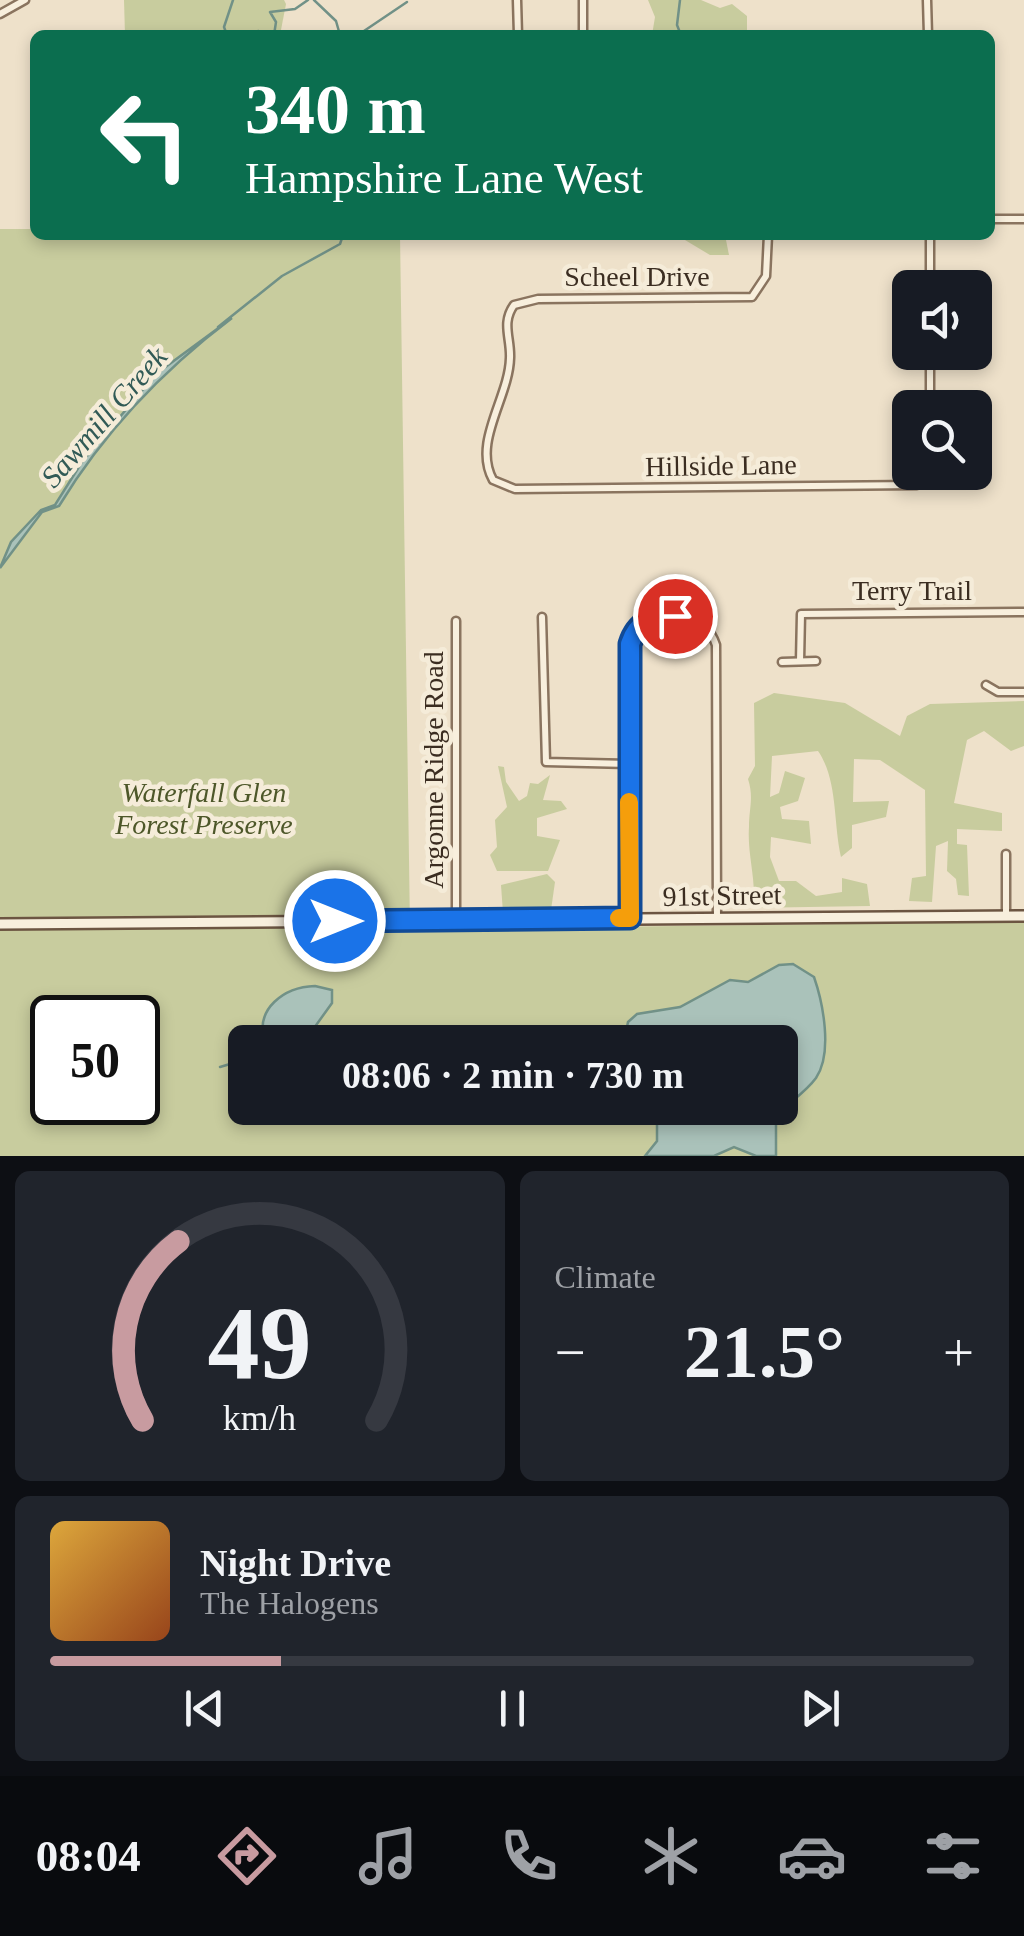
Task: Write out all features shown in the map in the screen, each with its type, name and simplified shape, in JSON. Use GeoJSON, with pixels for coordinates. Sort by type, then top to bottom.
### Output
{"type":"FeatureCollection","features":[{"type":"Feature","properties":{"kind":"main road","name":"91st Street"},"geometry":{"type":"LineString","coordinates":[[0,924],[1024,916]]}},
{"type":"Feature","properties":{"kind":"street"},"geometry":{"type":"LineString","coordinates":[[0,14],[25,0]]}},
{"type":"Feature","properties":{"kind":"street"},"geometry":{"type":"LineString","coordinates":[[518,0],[518,30]]}},
{"type":"Feature","properties":{"kind":"street"},"geometry":{"type":"LineString","coordinates":[[583,0],[584,30]]}},
{"type":"Feature","properties":{"kind":"street"},"geometry":{"type":"LineString","coordinates":[[928,0],[928,30]]}},
{"type":"Feature","properties":{"kind":"street"},"geometry":{"type":"LineString","coordinates":[[995,219],[1024,219]]}},
{"type":"Feature","properties":{"kind":"street","name":"Scheel Drive"},"geometry":{"type":"LineString","coordinates":[[507,488],[493,480],[485,459],[509,372],[506,322],[514,305],[538,299],[743,298],[760,291],[766,276],[767,240]]}},
{"type":"Feature","properties":{"kind":"street"},"geometry":{"type":"LineString","coordinates":[[930,240],[930,270]]}},
{"type":"Feature","properties":{"kind":"street","name":"Hillside Lane"},"geometry":{"type":"LineString","coordinates":[[507,488],[892,485]]}},
{"type":"Feature","properties":{"kind":"street","name":"Terry Trail"},"geometry":{"type":"LineString","coordinates":[[800,661],[800,614],[1024,612]]}},
{"type":"Feature","properties":{"kind":"street"},"geometry":{"type":"LineString","coordinates":[[630,918],[631,640],[649,619],[675,616],[706,625],[716,646],[717,917]]}},
{"type":"Feature","properties":{"kind":"street"},"geometry":{"type":"LineString","coordinates":[[542,618],[546,762],[629,764]]}},
{"type":"Feature","properties":{"kind":"street","name":"Argonne Ridge Road"},"geometry":{"type":"LineString","coordinates":[[456,621],[456,920]]}},
{"type":"Feature","properties":{"kind":"street"},"geometry":{"type":"LineString","coordinates":[[782,662],[816,661]]}},
{"type":"Feature","properties":{"kind":"street"},"geometry":{"type":"LineString","coordinates":[[986,685],[998,692],[1024,692]]}},
{"type":"Feature","properties":{"kind":"street"},"geometry":{"type":"LineString","coordinates":[[1006,854],[1006,916]]}},
{"type":"Feature","properties":{"kind":"green space"},"geometry":{"type":"Polygon","coordinates":[[[124,0],[284,0],[286,4],[281,30],[125,30],[124,0]]]}},
{"type":"Feature","properties":{"kind":"green space"},"geometry":{"type":"Polygon","coordinates":[[[648,0],[701,0],[720,8],[732,4],[747,16],[747,30],[653,30],[655,17],[648,0]]]}},
{"type":"Feature","properties":{"kind":"green space","name":"Waterfall Glen Forest Preserve"},"geometry":{"type":"Polygon","coordinates":[[[0,229],[30,229],[30,240],[400,240],[410,929],[1024,922],[1024,1156],[0,1156],[0,229]]]}},
{"type":"Feature","properties":{"kind":"green space"},"geometry":{"type":"Polygon","coordinates":[[[685,240],[726,240],[729,255],[710,255],[685,240]]]}},
{"type":"Feature","properties":{"kind":"green space"},"geometry":{"type":"Polygon","coordinates":[[[774,693],[845,703],[900,736],[907,716],[930,704],[1024,701],[1024,746],[1011,751],[984,731],[967,740],[954,803],[1002,813],[1002,831],[957,829],[957,844],[967,845],[969,896],[958,895],[956,879],[947,871],[948,841],[936,846],[932,902],[909,901],[912,878],[926,876],[925,790],[880,760],[854,759],[853,802],[889,801],[886,817],[852,825],[852,848],[841,857],[832,788],[818,751],[772,756],[770,797],[779,793],[785,771],[805,778],[798,801],[780,807],[782,819],[809,821],[811,844],[771,837],[770,857],[779,881],[796,881],[816,896],[842,892],[842,878],[867,884],[870,906],[753,908],[748,779],[755,766],[754,703],[774,693]]]}},
{"type":"Feature","properties":{"kind":"green space"},"geometry":{"type":"Polygon","coordinates":[[[498,766],[504,767],[506,782],[519,801],[527,796],[530,783],[538,784],[550,775],[543,800],[561,801],[567,809],[537,818],[537,836],[560,840],[548,871],[497,871],[490,855],[497,847],[495,820],[507,807],[498,766]]]}},
{"type":"Feature","properties":{"kind":"green space"},"geometry":{"type":"Polygon","coordinates":[[[547,874],[555,882],[551,910],[503,913],[501,885],[547,874]]]}},
{"type":"Feature","properties":{"kind":"water"},"geometry":{"type":"Polygon","coordinates":[[[232,318],[182,359],[137,404],[95,453],[59,506],[42,512],[0,568],[11,542],[41,510],[55,505],[82,462],[156,374],[232,318]]]}},
{"type":"Feature","properties":{"kind":"water"},"geometry":{"type":"Polygon","coordinates":[[[793,964],[814,977],[823,1014],[825,1042],[821,1068],[798,1096],[798,1025],[627,1025],[637,1014],[680,1007],[730,980],[748,982],[779,965],[793,964]]]}},
{"type":"Feature","properties":{"kind":"water"},"geometry":{"type":"Polygon","coordinates":[[[304,987],[332,990],[332,1003],[316,1025],[263,1025],[274,1002],[304,987]]]}},
{"type":"Feature","properties":{"kind":"water"},"geometry":{"type":"Polygon","coordinates":[[[657,1125],[776,1125],[776,1156],[756,1156],[734,1147],[714,1156],[645,1156],[657,1141],[657,1125]]]}},
{"type":"Feature","properties":{"kind":"waterway"},"geometry":{"type":"LineString","coordinates":[[225,30],[233,0]]}},
{"type":"Feature","properties":{"kind":"waterway"},"geometry":{"type":"LineString","coordinates":[[275,30],[276,22],[270,12],[295,9],[308,0]]}},
{"type":"Feature","properties":{"kind":"waterway"},"geometry":{"type":"LineString","coordinates":[[314,0],[336,21],[339,30]]}},
{"type":"Feature","properties":{"kind":"waterway"},"geometry":{"type":"LineString","coordinates":[[679,30],[680,0]]}},
{"type":"Feature","properties":{"kind":"waterway","name":"Sawmill Creek"},"geometry":{"type":"LineString","coordinates":[[365,30],[407,2]]}},
{"type":"Feature","properties":{"kind":"waterway","name":"Sawmill Creek"},"geometry":{"type":"LineString","coordinates":[[218,327],[282,276],[341,240]]}},
{"type":"Feature","properties":{"kind":"waterway"},"geometry":{"type":"LineString","coordinates":[[220,1067],[228,1065]]}},
{"type":"Feature","properties":{"kind":"slow traffic"},"geometry":{"type":"LineString","coordinates":[[619,918],[630,918],[629,802]]}},
{"type":"Feature","properties":{"kind":"route"},"geometry":{"type":"LineString","coordinates":[[335,921],[630,918],[630,644],[639,625],[656,616],[675,616]]}}]}
